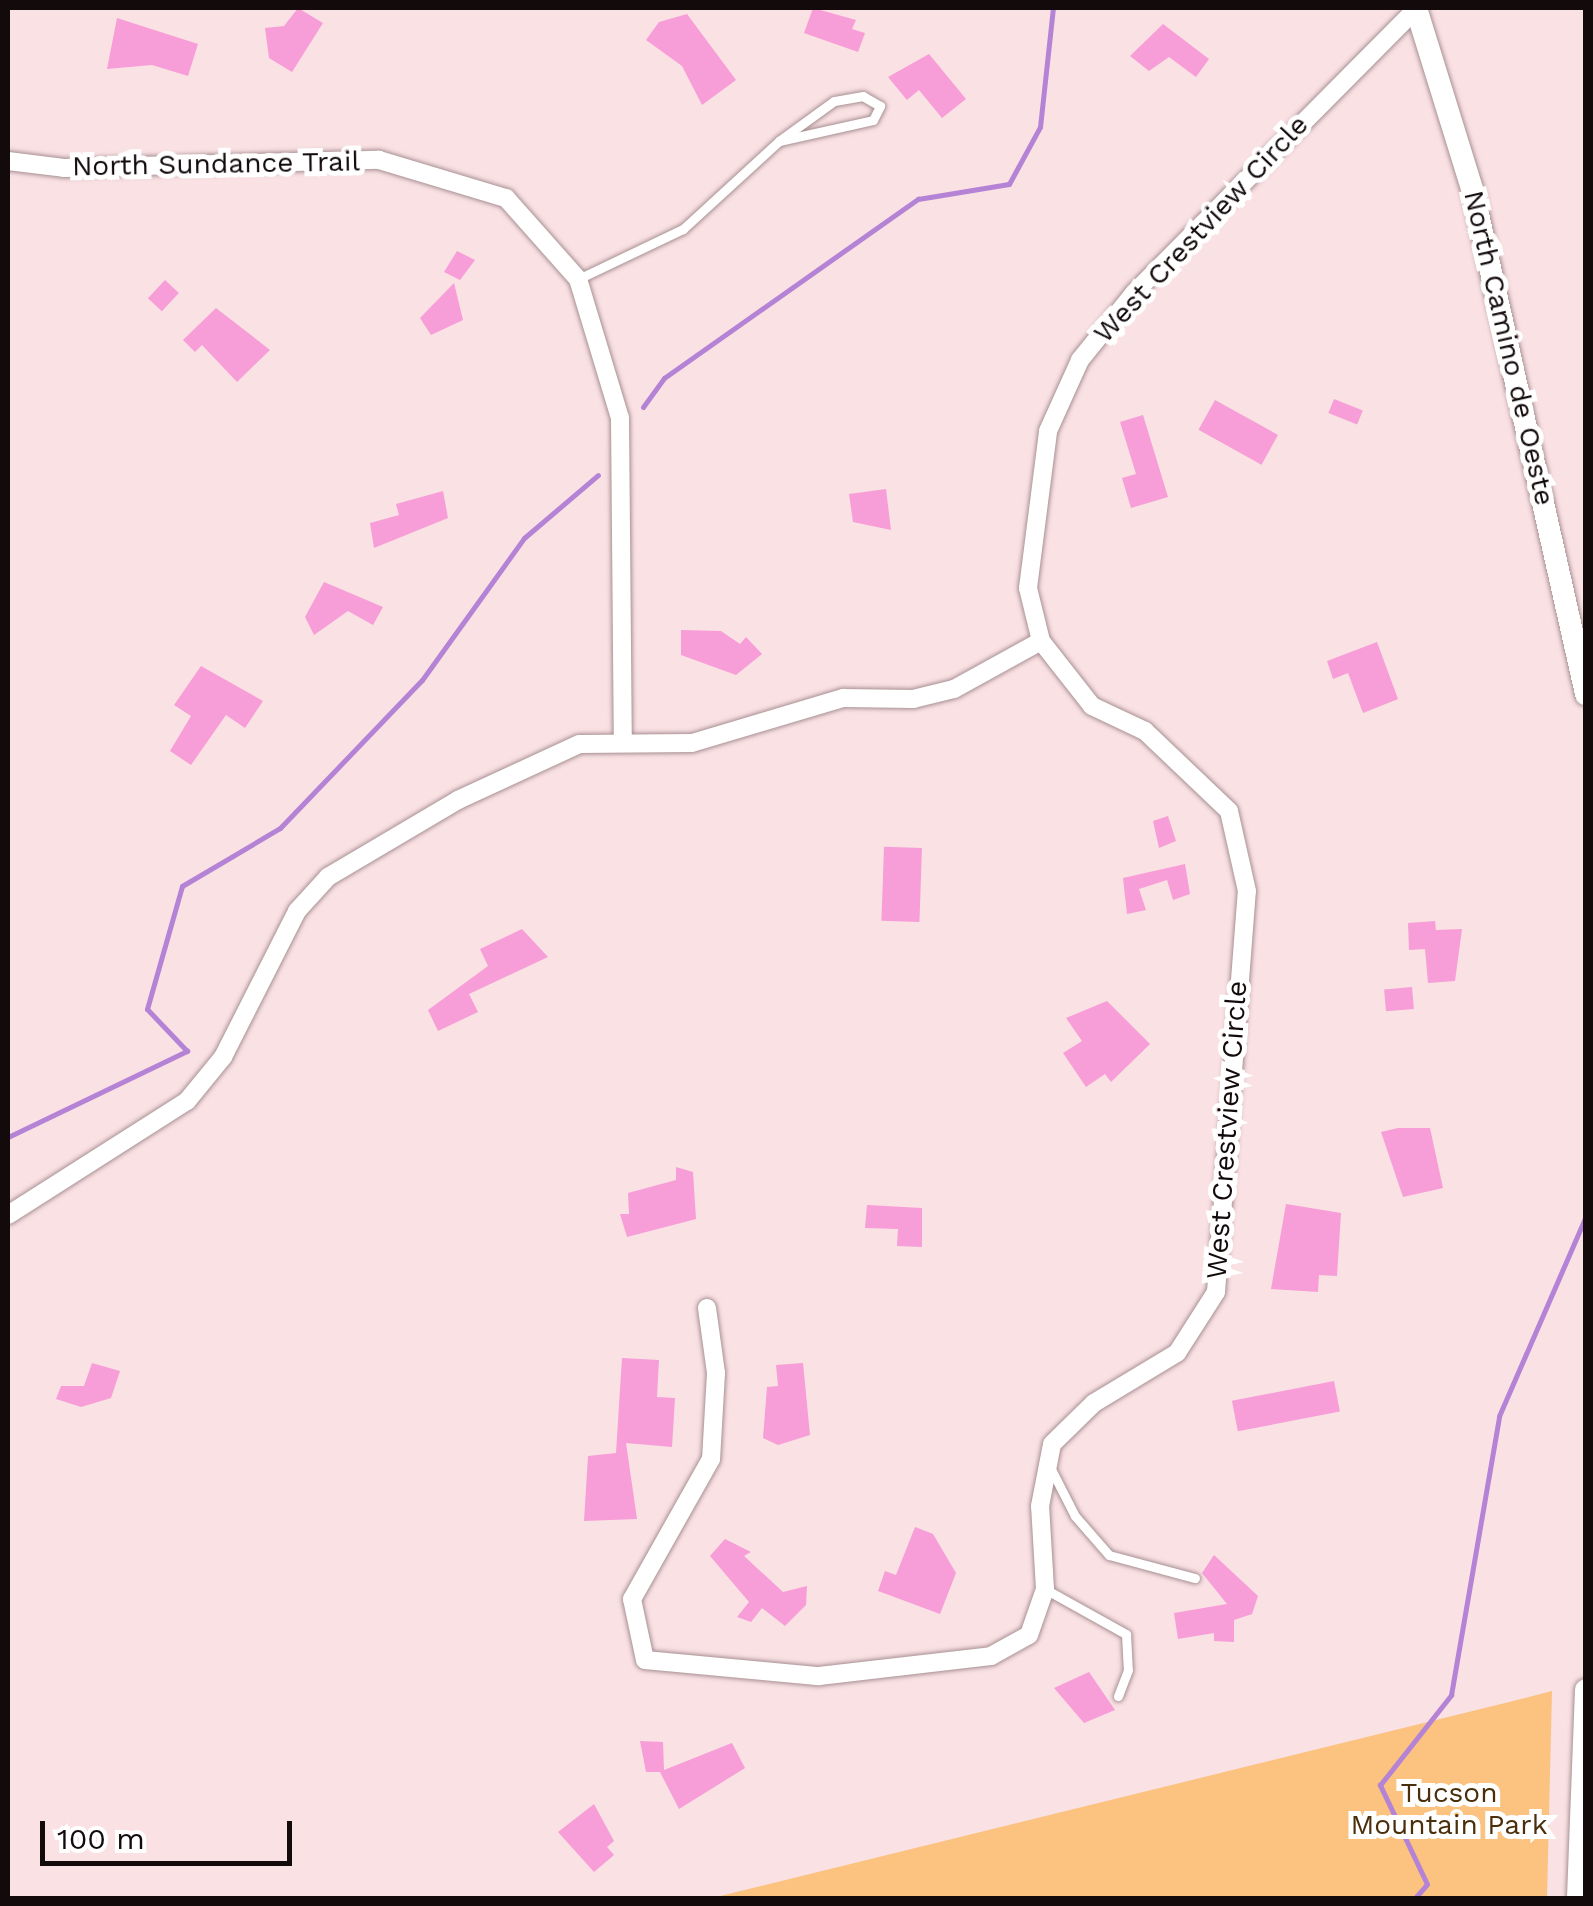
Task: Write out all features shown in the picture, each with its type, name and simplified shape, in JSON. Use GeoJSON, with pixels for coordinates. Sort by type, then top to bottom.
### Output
{"type":"FeatureCollection","features":[{"type":"Feature","properties":{"kind":"street","name":"West Crestview Circle"},"geometry":{"type":"LineString","coordinates":[[1047,1460],[1066,1425],[1176,1353],[1216,1292],[1247,891],[1228,811],[1145,732],[1092,706],[1041,641],[1028,588],[1032,528],[1048,431],[1080,360],[1134,292],[1416,8]]}},
{"type":"Feature","properties":{"kind":"street","name":"North Camino de Oeste"},"geometry":{"type":"LineString","coordinates":[[1416,8],[1474,192],[1586,694]]}},
{"type":"Feature","properties":{"kind":"street","name":"North Sundance Trail"},"geometry":{"type":"LineString","coordinates":[[8,160],[64,168],[379,160],[506,198],[578,279],[620,418],[623,739]]}},
{"type":"Feature","properties":{"kind":"street"},"geometry":{"type":"LineString","coordinates":[[8,1214],[188,1101],[223,1057],[271,950],[328,877],[548,754],[623,739],[692,743],[842,698],[913,700],[996,670],[1041,641]]}},
{"type":"Feature","properties":{"kind":"street"},"geometry":{"type":"LineString","coordinates":[[707,1308],[716,1420],[702,1494],[632,1599],[636,1645],[660,1666],[819,1676],[991,1656],[1029,1635],[1045,1589],[1047,1460]]}},
{"type":"Feature","properties":{"kind":"street"},"geometry":{"type":"LineString","coordinates":[[1578,1898],[1586,1690]]}},
{"type":"Feature","properties":{"kind":"lane"},"geometry":{"type":"LineString","coordinates":[[578,279],[683,229],[780,141],[834,101],[864,96],[880,106],[873,120],[780,141]]}},
{"type":"Feature","properties":{"kind":"lane"},"geometry":{"type":"LineString","coordinates":[[1047,1460],[1074,1516],[1109,1555],[1194,1578]]}},
{"type":"Feature","properties":{"kind":"lane"},"geometry":{"type":"LineString","coordinates":[[1045,1589],[1126,1634],[1128,1670],[1118,1696]]}},
{"type":"Feature","properties":{"kind":"green space","name":"Tucson Mountain Park"},"geometry":{"type":"Polygon","coordinates":[[[1552,1691],[1547,1898],[712,1898],[1501,1704],[1552,1691]]]}},
{"type":"Feature","properties":{"kind":"building"},"geometry":{"type":"Polygon","coordinates":[[[298,8],[323,23],[292,72],[269,58],[265,28],[284,26],[298,8]]]}},
{"type":"Feature","properties":{"kind":"building"},"geometry":{"type":"Polygon","coordinates":[[[813,8],[856,20],[852,29],[865,33],[858,52],[804,33],[813,8]]]}},
{"type":"Feature","properties":{"kind":"building"},"geometry":{"type":"Polygon","coordinates":[[[687,14],[736,80],[702,105],[682,66],[646,40],[659,22],[687,14]]]}},
{"type":"Feature","properties":{"kind":"building"},"geometry":{"type":"Polygon","coordinates":[[[117,18],[198,44],[188,76],[152,65],[107,69],[117,18]]]}},
{"type":"Feature","properties":{"kind":"building"},"geometry":{"type":"Polygon","coordinates":[[[1163,24],[1209,59],[1196,77],[1169,57],[1149,71],[1130,56],[1163,24]]]}},
{"type":"Feature","properties":{"kind":"building"},"geometry":{"type":"Polygon","coordinates":[[[929,54],[966,99],[942,118],[919,90],[907,100],[888,77],[929,54]]]}},
{"type":"Feature","properties":{"kind":"building"},"geometry":{"type":"Polygon","coordinates":[[[457,251],[475,260],[460,280],[444,272],[457,251]]]}},
{"type":"Feature","properties":{"kind":"building"},"geometry":{"type":"Polygon","coordinates":[[[165,280],[179,293],[162,311],[148,298],[165,280]]]}},
{"type":"Feature","properties":{"kind":"building"},"geometry":{"type":"Polygon","coordinates":[[[454,283],[463,320],[431,335],[420,318],[454,283]]]}},
{"type":"Feature","properties":{"kind":"building"},"geometry":{"type":"Polygon","coordinates":[[[216,308],[270,350],[237,382],[202,345],[195,352],[183,340],[216,308]]]}},
{"type":"Feature","properties":{"kind":"building"},"geometry":{"type":"Polygon","coordinates":[[[1334,399],[1363,411],[1357,425],[1328,413],[1334,399]]]}},
{"type":"Feature","properties":{"kind":"building"},"geometry":{"type":"Polygon","coordinates":[[[1215,400],[1278,435],[1261,465],[1199,430],[1215,400]]]}},
{"type":"Feature","properties":{"kind":"building"},"geometry":{"type":"Polygon","coordinates":[[[1143,415],[1168,497],[1131,508],[1122,478],[1136,474],[1120,422],[1143,415]]]}},
{"type":"Feature","properties":{"kind":"building"},"geometry":{"type":"Polygon","coordinates":[[[886,489],[891,530],[853,522],[849,494],[886,489]]]}},
{"type":"Feature","properties":{"kind":"building"},"geometry":{"type":"Polygon","coordinates":[[[443,491],[448,518],[374,548],[370,523],[399,515],[396,504],[443,491]]]}},
{"type":"Feature","properties":{"kind":"building"},"geometry":{"type":"Polygon","coordinates":[[[324,582],[383,607],[373,625],[348,611],[314,635],[305,617],[324,582]]]}},
{"type":"Feature","properties":{"kind":"building"},"geometry":{"type":"Polygon","coordinates":[[[681,630],[721,631],[740,644],[746,637],[762,654],[736,675],[681,655],[681,630]]]}},
{"type":"Feature","properties":{"kind":"building"},"geometry":{"type":"Polygon","coordinates":[[[1377,642],[1398,699],[1363,713],[1348,673],[1333,679],[1327,661],[1377,642]]]}},
{"type":"Feature","properties":{"kind":"building"},"geometry":{"type":"Polygon","coordinates":[[[201,666],[263,701],[245,728],[226,715],[191,765],[170,751],[191,716],[174,705],[201,666]]]}},
{"type":"Feature","properties":{"kind":"building"},"geometry":{"type":"Polygon","coordinates":[[[1168,816],[1176,841],[1159,848],[1153,821],[1168,816]]]}},
{"type":"Feature","properties":{"kind":"building"},"geometry":{"type":"Polygon","coordinates":[[[884,847],[922,848],[919,922],[881,921],[884,847]]]}},
{"type":"Feature","properties":{"kind":"building"},"geometry":{"type":"Polygon","coordinates":[[[1185,864],[1190,894],[1173,900],[1167,880],[1139,889],[1146,910],[1127,914],[1123,878],[1185,864]]]}},
{"type":"Feature","properties":{"kind":"building"},"geometry":{"type":"Polygon","coordinates":[[[1435,921],[1436,930],[1462,929],[1455,981],[1428,983],[1425,949],[1409,950],[1408,923],[1435,921]]]}},
{"type":"Feature","properties":{"kind":"building"},"geometry":{"type":"Polygon","coordinates":[[[522,929],[548,957],[469,994],[478,1012],[438,1031],[428,1010],[488,966],[480,949],[522,929]]]}},
{"type":"Feature","properties":{"kind":"building"},"geometry":{"type":"Polygon","coordinates":[[[1412,987],[1414,1009],[1386,1011],[1384,989],[1412,987]]]}},
{"type":"Feature","properties":{"kind":"building"},"geometry":{"type":"Polygon","coordinates":[[[1107,1001],[1150,1044],[1111,1082],[1105,1074],[1086,1087],[1063,1053],[1082,1041],[1066,1018],[1107,1001]]]}},
{"type":"Feature","properties":{"kind":"building"},"geometry":{"type":"Polygon","coordinates":[[[1430,1128],[1443,1188],[1403,1197],[1381,1132],[1430,1128]]]}},
{"type":"Feature","properties":{"kind":"building"},"geometry":{"type":"Polygon","coordinates":[[[676,1167],[693,1172],[696,1219],[627,1237],[620,1214],[629,1214],[628,1193],[676,1180],[676,1167]]]}},
{"type":"Feature","properties":{"kind":"building"},"geometry":{"type":"Polygon","coordinates":[[[1286,1204],[1341,1213],[1337,1276],[1319,1275],[1318,1292],[1271,1289],[1286,1204]]]}},
{"type":"Feature","properties":{"kind":"building"},"geometry":{"type":"Polygon","coordinates":[[[867,1205],[922,1208],[922,1247],[897,1246],[898,1229],[865,1228],[867,1205]]]}},
{"type":"Feature","properties":{"kind":"building"},"geometry":{"type":"Polygon","coordinates":[[[622,1358],[659,1360],[657,1397],[675,1398],[672,1447],[626,1443],[637,1519],[584,1521],[588,1456],[616,1453],[622,1358]]]}},
{"type":"Feature","properties":{"kind":"building"},"geometry":{"type":"Polygon","coordinates":[[[92,1363],[120,1371],[111,1398],[81,1407],[56,1399],[61,1386],[84,1386],[92,1363]]]}},
{"type":"Feature","properties":{"kind":"building"},"geometry":{"type":"Polygon","coordinates":[[[803,1363],[810,1435],[778,1445],[763,1438],[767,1387],[778,1386],[776,1365],[803,1363]]]}},
{"type":"Feature","properties":{"kind":"building"},"geometry":{"type":"Polygon","coordinates":[[[1334,1381],[1340,1411],[1238,1431],[1232,1401],[1334,1381]]]}},
{"type":"Feature","properties":{"kind":"building"},"geometry":{"type":"Polygon","coordinates":[[[915,1527],[933,1534],[956,1573],[940,1614],[878,1591],[885,1571],[896,1575],[915,1527]]]}},
{"type":"Feature","properties":{"kind":"building"},"geometry":{"type":"Polygon","coordinates":[[[725,1539],[751,1552],[744,1556],[783,1592],[807,1586],[806,1605],[785,1626],[762,1608],[751,1622],[737,1617],[749,1602],[710,1556],[725,1539]]]}},
{"type":"Feature","properties":{"kind":"building"},"geometry":{"type":"Polygon","coordinates":[[[1214,1555],[1258,1596],[1252,1614],[1234,1620],[1234,1642],[1214,1641],[1214,1633],[1178,1639],[1174,1613],[1227,1604],[1202,1573],[1214,1555]]]}},
{"type":"Feature","properties":{"kind":"building"},"geometry":{"type":"Polygon","coordinates":[[[1089,1672],[1115,1710],[1084,1723],[1054,1688],[1089,1672]]]}},
{"type":"Feature","properties":{"kind":"building"},"geometry":{"type":"Polygon","coordinates":[[[640,1741],[663,1742],[664,1770],[732,1743],[745,1768],[679,1809],[660,1772],[646,1772],[640,1741]]]}},
{"type":"Feature","properties":{"kind":"building"},"geometry":{"type":"Polygon","coordinates":[[[594,1804],[614,1841],[607,1847],[614,1855],[594,1872],[558,1832],[594,1804]]]}},
{"type":"Feature","properties":{"kind":"waterway"},"geometry":{"type":"LineString","coordinates":[[643,407],[664,378],[918,199],[1009,184],[1040,127],[1053,8]]}},
{"type":"Feature","properties":{"kind":"waterway"},"geometry":{"type":"LineString","coordinates":[[8,1137],[187,1051],[147,1009],[182,886],[280,828],[422,680],[524,538],[598,475]]}},
{"type":"Feature","properties":{"kind":"waterway"},"geometry":{"type":"LineString","coordinates":[[1415,1898],[1427,1884],[1380,1785],[1451,1695],[1499,1416],[1586,1216]]}}]}
